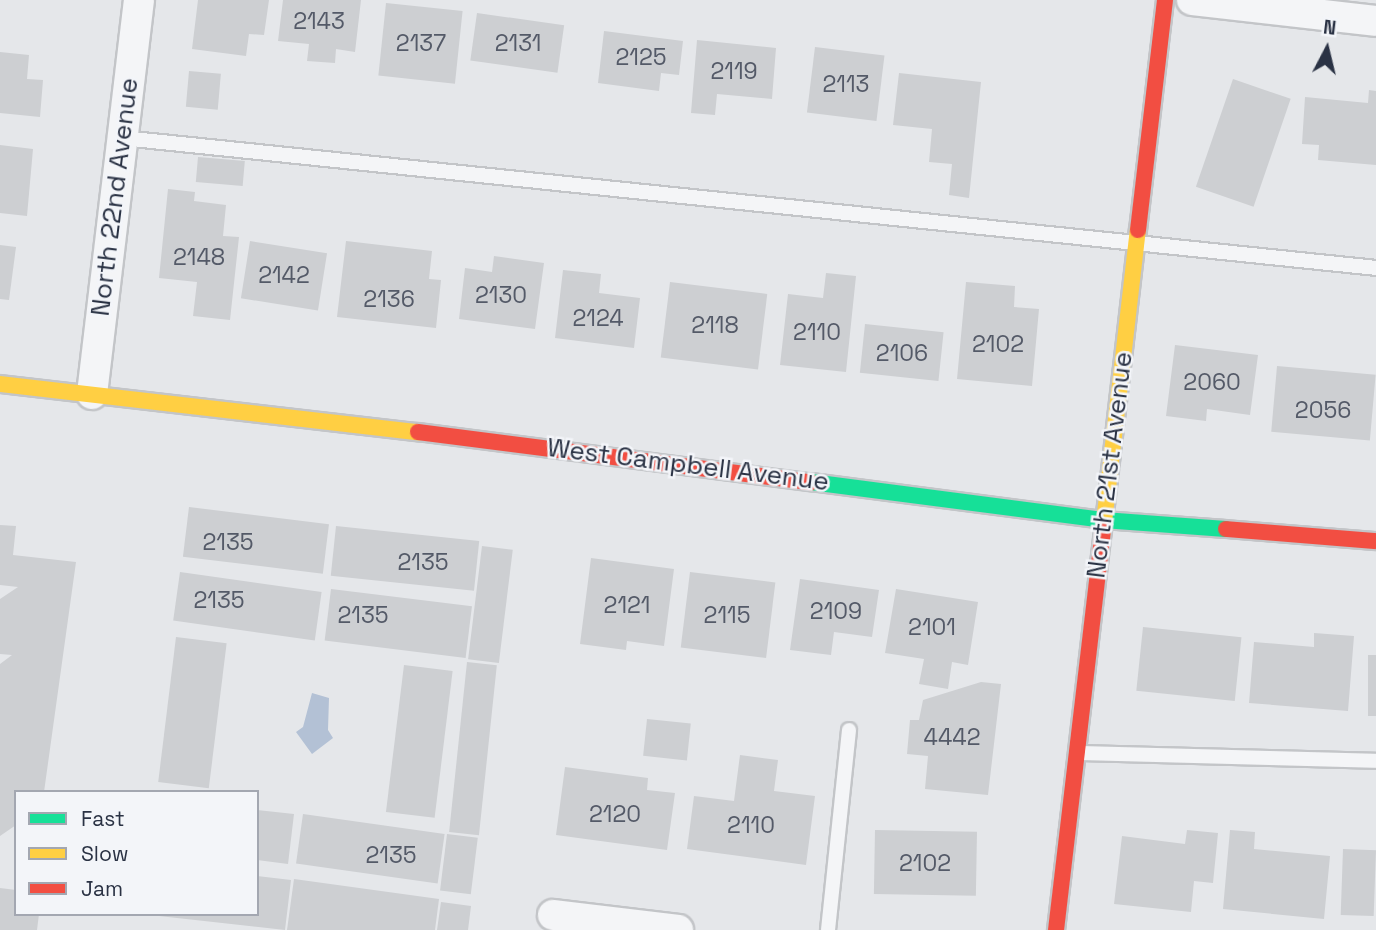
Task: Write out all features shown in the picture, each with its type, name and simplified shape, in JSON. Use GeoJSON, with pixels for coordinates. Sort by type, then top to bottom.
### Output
{"type":"FeatureCollection","features":[{"type":"Feature","properties":{"kind":"street","name":"North 22nd Avenue"},"geometry":{"type":"LineString","coordinates":[[92,394],[139,0]]}},
{"type":"Feature","properties":{"kind":"street","name":"North 21st Avenue"},"geometry":{"type":"LineString","coordinates":[[1056,930],[1165,0]]}},
{"type":"Feature","properties":{"kind":"street"},"geometry":{"type":"LineString","coordinates":[[1192,0],[1376,21]]}},
{"type":"Feature","properties":{"kind":"street","name":"West Campbell Avenue"},"geometry":{"type":"LineString","coordinates":[[0,384],[545,447],[1103,520],[1376,541]]}},
{"type":"Feature","properties":{"kind":"street"},"geometry":{"type":"LineString","coordinates":[[553,915],[678,930]]}},
{"type":"Feature","properties":{"kind":"lane"},"geometry":{"type":"LineString","coordinates":[[123,138],[1376,268]]}},
{"type":"Feature","properties":{"kind":"lane"},"geometry":{"type":"LineString","coordinates":[[828,930],[849,730]]}},
{"type":"Feature","properties":{"kind":"lane"},"geometry":{"type":"LineString","coordinates":[[1076,753],[1376,761]]}},
{"type":"Feature","properties":{"kind":"water"},"geometry":{"type":"Polygon","coordinates":[[[312,693],[329,698],[328,730],[333,738],[312,754],[296,732],[303,727],[312,693]]]}},
{"type":"Feature","properties":{"kind":"building"},"geometry":{"type":"Polygon","coordinates":[[[198,0],[269,0],[264,35],[249,34],[246,56],[192,49],[198,0]]]}},
{"type":"Feature","properties":{"kind":"building"},"geometry":{"type":"Polygon","coordinates":[[[283,0],[361,0],[355,52],[336,49],[335,63],[307,61],[309,44],[278,41],[283,0]]]}},
{"type":"Feature","properties":{"kind":"building"},"geometry":{"type":"Polygon","coordinates":[[[386,3],[463,11],[455,84],[378,76],[386,3]]]}},
{"type":"Feature","properties":{"kind":"building"},"geometry":{"type":"Polygon","coordinates":[[[477,13],[564,25],[557,73],[470,61],[477,13]]]}},
{"type":"Feature","properties":{"kind":"building"},"geometry":{"type":"Polygon","coordinates":[[[604,31],[683,41],[679,75],[661,73],[659,91],[598,83],[604,31]]]}},
{"type":"Feature","properties":{"kind":"building"},"geometry":{"type":"Polygon","coordinates":[[[697,40],[776,48],[772,99],[717,94],[715,115],[691,113],[697,40]]]}},
{"type":"Feature","properties":{"kind":"building"},"geometry":{"type":"Polygon","coordinates":[[[815,47],[884,56],[876,121],[807,113],[815,47]]]}},
{"type":"Feature","properties":{"kind":"building"},"geometry":{"type":"Polygon","coordinates":[[[0,52],[29,55],[27,79],[43,80],[40,117],[0,113],[0,52]]]}},
{"type":"Feature","properties":{"kind":"building"},"geometry":{"type":"Polygon","coordinates":[[[189,71],[221,74],[218,110],[186,107],[189,71]]]}},
{"type":"Feature","properties":{"kind":"building"},"geometry":{"type":"Polygon","coordinates":[[[899,73],[981,82],[969,198],[949,195],[952,164],[929,162],[932,129],[893,125],[899,73]]]}},
{"type":"Feature","properties":{"kind":"building"},"geometry":{"type":"Polygon","coordinates":[[[1233,79],[1291,99],[1254,207],[1196,187],[1233,79]]]}},
{"type":"Feature","properties":{"kind":"building"},"geometry":{"type":"Polygon","coordinates":[[[1369,90],[1376,91],[1376,165],[1318,160],[1319,145],[1302,144],[1305,97],[1368,103],[1369,90]]]}},
{"type":"Feature","properties":{"kind":"building"},"geometry":{"type":"Polygon","coordinates":[[[0,145],[33,149],[27,216],[0,213],[0,145]]]}},
{"type":"Feature","properties":{"kind":"building"},"geometry":{"type":"Polygon","coordinates":[[[198,157],[245,161],[243,186],[196,182],[198,157]]]}},
{"type":"Feature","properties":{"kind":"building"},"geometry":{"type":"Polygon","coordinates":[[[168,189],[195,192],[194,201],[226,205],[223,236],[239,237],[230,320],[193,316],[197,282],[159,278],[168,189]]]}},
{"type":"Feature","properties":{"kind":"building"},"geometry":{"type":"Polygon","coordinates":[[[250,241],[327,253],[318,310],[241,298],[250,241]]]}},
{"type":"Feature","properties":{"kind":"building"},"geometry":{"type":"Polygon","coordinates":[[[346,241],[432,251],[429,279],[441,280],[436,328],[337,317],[346,241]]]}},
{"type":"Feature","properties":{"kind":"building"},"geometry":{"type":"Polygon","coordinates":[[[0,245],[16,247],[9,300],[0,299],[0,245]]]}},
{"type":"Feature","properties":{"kind":"building"},"geometry":{"type":"Polygon","coordinates":[[[494,256],[544,263],[535,329],[459,319],[465,268],[492,272],[494,256]]]}},
{"type":"Feature","properties":{"kind":"building"},"geometry":{"type":"Polygon","coordinates":[[[563,270],[601,274],[599,293],[640,298],[634,348],[555,338],[563,270]]]}},
{"type":"Feature","properties":{"kind":"building"},"geometry":{"type":"Polygon","coordinates":[[[826,273],[856,276],[846,372],[780,365],[788,294],[823,298],[826,273]]]}},
{"type":"Feature","properties":{"kind":"building"},"geometry":{"type":"Polygon","coordinates":[[[670,282],[767,294],[758,369],[661,357],[670,282]]]}},
{"type":"Feature","properties":{"kind":"building"},"geometry":{"type":"Polygon","coordinates":[[[966,282],[1015,286],[1014,307],[1039,309],[1032,386],[957,379],[966,282]]]}},
{"type":"Feature","properties":{"kind":"building"},"geometry":{"type":"Polygon","coordinates":[[[865,324],[944,332],[938,381],[860,373],[865,324]]]}},
{"type":"Feature","properties":{"kind":"building"},"geometry":{"type":"Polygon","coordinates":[[[1175,345],[1258,355],[1250,415],[1207,409],[1206,421],[1166,416],[1175,345]]]}},
{"type":"Feature","properties":{"kind":"building"},"geometry":{"type":"Polygon","coordinates":[[[1277,366],[1376,375],[1370,440],[1271,432],[1277,366]]]}},
{"type":"Feature","properties":{"kind":"building"},"geometry":{"type":"Polygon","coordinates":[[[189,507],[329,524],[323,574],[183,557],[189,507]]]}},
{"type":"Feature","properties":{"kind":"building"},"geometry":{"type":"Polygon","coordinates":[[[0,525],[16,526],[13,555],[76,562],[44,790],[14,790],[14,826],[0,836],[0,664],[12,655],[0,654],[0,599],[18,587],[0,585],[0,525]]]}},
{"type":"Feature","properties":{"kind":"building"},"geometry":{"type":"Polygon","coordinates":[[[336,526],[479,541],[474,591],[331,576],[336,526]]]}},
{"type":"Feature","properties":{"kind":"building"},"geometry":{"type":"Polygon","coordinates":[[[482,546],[513,550],[499,663],[468,659],[482,546]]]}},
{"type":"Feature","properties":{"kind":"building"},"geometry":{"type":"Polygon","coordinates":[[[591,558],[674,569],[664,646],[627,641],[626,650],[580,644],[591,558]]]}},
{"type":"Feature","properties":{"kind":"building"},"geometry":{"type":"Polygon","coordinates":[[[180,572],[322,592],[315,640],[173,621],[180,572]]]}},
{"type":"Feature","properties":{"kind":"building"},"geometry":{"type":"Polygon","coordinates":[[[690,572],[775,582],[766,658],[681,647],[690,572]]]}},
{"type":"Feature","properties":{"kind":"building"},"geometry":{"type":"Polygon","coordinates":[[[800,579],[879,590],[872,637],[834,632],[831,655],[790,650],[800,579]]]}},
{"type":"Feature","properties":{"kind":"building"},"geometry":{"type":"Polygon","coordinates":[[[331,589],[472,606],[466,658],[325,641],[331,589]]]}},
{"type":"Feature","properties":{"kind":"building"},"geometry":{"type":"Polygon","coordinates":[[[896,589],[978,602],[968,665],[952,662],[948,689],[919,684],[924,659],[885,653],[896,589]]]}},
{"type":"Feature","properties":{"kind":"building"},"geometry":{"type":"Polygon","coordinates":[[[1143,627],[1241,637],[1235,701],[1136,691],[1143,627]]]}},
{"type":"Feature","properties":{"kind":"building"},"geometry":{"type":"Polygon","coordinates":[[[1314,633],[1354,636],[1348,711],[1249,703],[1254,642],[1314,647],[1314,633]]]}},
{"type":"Feature","properties":{"kind":"building"},"geometry":{"type":"Polygon","coordinates":[[[176,637],[227,643],[209,788],[158,782],[176,637]]]}},
{"type":"Feature","properties":{"kind":"building"},"geometry":{"type":"Polygon","coordinates":[[[1368,655],[1376,655],[1376,716],[1368,716],[1368,655]]]}},
{"type":"Feature","properties":{"kind":"building"},"geometry":{"type":"Polygon","coordinates":[[[467,662],[497,665],[479,835],[449,832],[467,662]]]}},
{"type":"Feature","properties":{"kind":"building"},"geometry":{"type":"Polygon","coordinates":[[[404,665],[453,671],[435,818],[386,812],[404,665]]]}},
{"type":"Feature","properties":{"kind":"building"},"geometry":{"type":"Polygon","coordinates":[[[981,682],[1001,684],[988,795],[925,789],[928,756],[907,754],[910,720],[919,720],[923,700],[981,682]]]}},
{"type":"Feature","properties":{"kind":"building"},"geometry":{"type":"Polygon","coordinates":[[[647,719],[691,724],[687,760],[643,756],[647,719]]]}},
{"type":"Feature","properties":{"kind":"building"},"geometry":{"type":"Polygon","coordinates":[[[740,755],[778,760],[774,791],[815,796],[806,865],[687,849],[694,796],[734,801],[740,755]]]}},
{"type":"Feature","properties":{"kind":"building"},"geometry":{"type":"Polygon","coordinates":[[[565,767],[648,778],[647,790],[675,793],[667,850],[556,835],[565,767]]]}},
{"type":"Feature","properties":{"kind":"building"},"geometry":{"type":"Polygon","coordinates":[[[259,810],[294,814],[288,864],[259,860],[259,810]]]}},
{"type":"Feature","properties":{"kind":"building"},"geometry":{"type":"Polygon","coordinates":[[[303,814],[445,834],[438,883],[296,864],[303,814]]]}},
{"type":"Feature","properties":{"kind":"building"},"geometry":{"type":"Polygon","coordinates":[[[875,830],[977,832],[976,896],[874,894],[875,830]]]}},
{"type":"Feature","properties":{"kind":"building"},"geometry":{"type":"Polygon","coordinates":[[[1187,830],[1218,833],[1213,883],[1194,881],[1191,912],[1114,904],[1122,836],[1185,844],[1187,830]]]}},
{"type":"Feature","properties":{"kind":"building"},"geometry":{"type":"Polygon","coordinates":[[[1230,830],[1255,832],[1254,849],[1330,856],[1324,919],[1223,909],[1230,830]]]}},
{"type":"Feature","properties":{"kind":"building"},"geometry":{"type":"Polygon","coordinates":[[[447,834],[478,838],[471,894],[440,891],[447,834]]]}},
{"type":"Feature","properties":{"kind":"building"},"geometry":{"type":"Polygon","coordinates":[[[1343,849],[1376,850],[1374,916],[1341,915],[1343,849]]]}},
{"type":"Feature","properties":{"kind":"building"},"geometry":{"type":"Polygon","coordinates":[[[259,876],[291,880],[285,930],[159,916],[259,916],[259,876]]]}},
{"type":"Feature","properties":{"kind":"building"},"geometry":{"type":"Polygon","coordinates":[[[294,879],[439,899],[435,930],[287,930],[294,879]]]}},
{"type":"Feature","properties":{"kind":"building"},"geometry":{"type":"Polygon","coordinates":[[[0,888],[14,890],[14,916],[39,916],[37,930],[0,930],[0,888]]]}},
{"type":"Feature","properties":{"kind":"building"},"geometry":{"type":"Polygon","coordinates":[[[441,902],[471,906],[468,930],[437,930],[441,902]]]}},
{"type":"Feature","properties":{"kind":"traffic: fast"},"geometry":{"type":"LineString","coordinates":[[811,482],[1103,520],[1226,529]]}},
{"type":"Feature","properties":{"kind":"traffic: slow"},"geometry":{"type":"LineString","coordinates":[[1103,531],[1138,230]]}},
{"type":"Feature","properties":{"kind":"traffic: slow"},"geometry":{"type":"LineString","coordinates":[[0,384],[418,432]]}},
{"type":"Feature","properties":{"kind":"traffic: jam"},"geometry":{"type":"LineString","coordinates":[[1138,230],[1165,0]]}},
{"type":"Feature","properties":{"kind":"traffic: jam"},"geometry":{"type":"LineString","coordinates":[[418,432],[811,482]]}},
{"type":"Feature","properties":{"kind":"traffic: jam"},"geometry":{"type":"LineString","coordinates":[[1226,529],[1376,541]]}},
{"type":"Feature","properties":{"kind":"traffic: jam"},"geometry":{"type":"LineString","coordinates":[[1056,930],[1103,531]]}}]}
